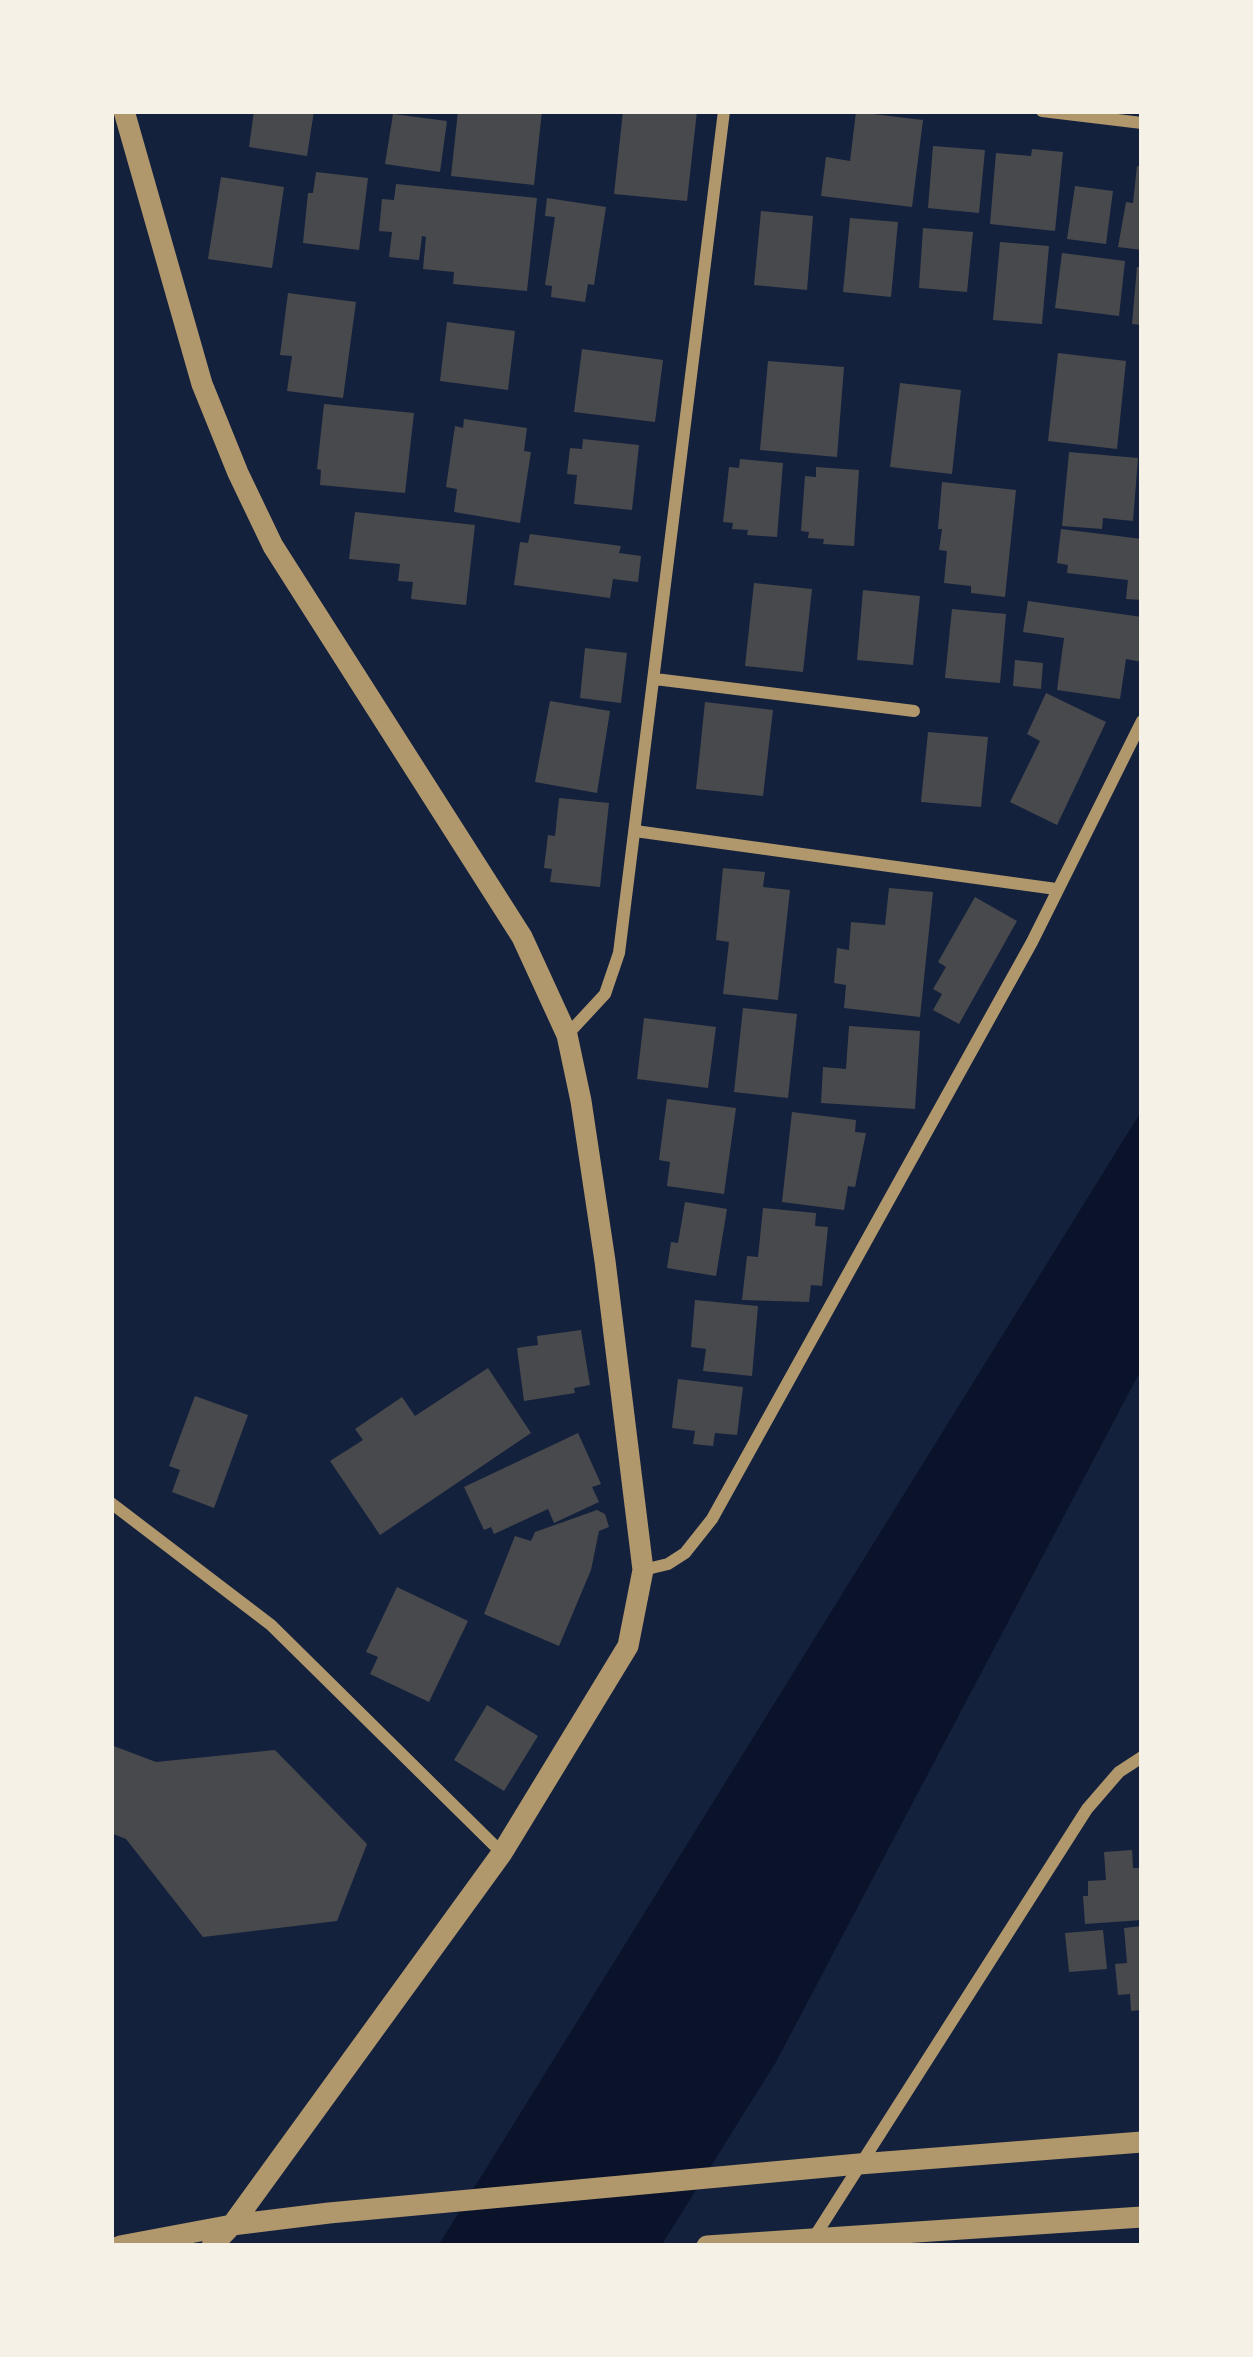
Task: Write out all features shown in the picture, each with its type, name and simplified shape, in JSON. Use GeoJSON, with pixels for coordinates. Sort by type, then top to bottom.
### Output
{"type":"FeatureCollection","features":[{"type":"Feature","properties":{"kind":"street"},"geometry":{"type":"LineString","coordinates":[[124,111],[202,384],[273,546],[522,937],[567,1034],[605,1261],[643,1570],[628,1646],[502,1853],[232,2225],[212,2246]]}},
{"type":"Feature","properties":{"kind":"street"},"geometry":{"type":"LineString","coordinates":[[567,1034],[605,994],[614,973],[724,111]]}},
{"type":"Feature","properties":{"kind":"street"},"geometry":{"type":"LineString","coordinates":[[1042,111],[1142,123]]}},
{"type":"Feature","properties":{"kind":"street"},"geometry":{"type":"LineString","coordinates":[[655,679],[914,711]]}},
{"type":"Feature","properties":{"kind":"street"},"geometry":{"type":"LineString","coordinates":[[643,1570],[668,1564],[685,1553],[712,1519],[1010,982],[1142,721]]}},
{"type":"Feature","properties":{"kind":"street"},"geometry":{"type":"LineString","coordinates":[[635,831],[1057,889]]}},
{"type":"Feature","properties":{"kind":"street"},"geometry":{"type":"LineString","coordinates":[[111,1503],[271,1625],[502,1853]]}},
{"type":"Feature","properties":{"kind":"street"},"geometry":{"type":"LineString","coordinates":[[811,2242],[1087,1809],[1119,1772],[1142,1757]]}},
{"type":"Feature","properties":{"kind":"street"},"geometry":{"type":"LineString","coordinates":[[120,2246],[329,2213],[1142,2142]]}},
{"type":"Feature","properties":{"kind":"street"},"geometry":{"type":"LineString","coordinates":[[707,2246],[1142,2218]]}},
{"type":"Feature","properties":{"kind":"water"},"geometry":{"type":"Polygon","coordinates":[[[1142,1110],[1142,1368],[776,2062],[661,2246],[438,2246],[1142,1110]]]}},
{"type":"Feature","properties":{"kind":"building"},"geometry":{"type":"Polygon","coordinates":[[[254,111],[314,111],[307,156],[249,147],[254,111]]]}},
{"type":"Feature","properties":{"kind":"building"},"geometry":{"type":"Polygon","coordinates":[[[458,111],[542,111],[534,185],[451,176],[458,111]]]}},
{"type":"Feature","properties":{"kind":"building"},"geometry":{"type":"Polygon","coordinates":[[[623,111],[697,111],[687,201],[614,194],[623,111]]]}},
{"type":"Feature","properties":{"kind":"building"},"geometry":{"type":"Polygon","coordinates":[[[856,112],[923,120],[912,207],[821,196],[826,157],[850,161],[856,112]]]}},
{"type":"Feature","properties":{"kind":"building"},"geometry":{"type":"Polygon","coordinates":[[[393,114],[447,121],[440,172],[385,164],[393,114]]]}},
{"type":"Feature","properties":{"kind":"building"},"geometry":{"type":"Polygon","coordinates":[[[933,146],[985,150],[979,213],[928,208],[933,146]]]}},
{"type":"Feature","properties":{"kind":"building"},"geometry":{"type":"Polygon","coordinates":[[[1032,149],[1063,152],[1055,231],[990,224],[996,153],[1031,156],[1032,149]]]}},
{"type":"Feature","properties":{"kind":"building"},"geometry":{"type":"Polygon","coordinates":[[[1137,166],[1142,167],[1142,250],[1118,247],[1126,202],[1133,203],[1137,166]]]}},
{"type":"Feature","properties":{"kind":"building"},"geometry":{"type":"Polygon","coordinates":[[[316,172],[368,178],[359,250],[303,243],[308,193],[313,193],[316,172]]]}},
{"type":"Feature","properties":{"kind":"building"},"geometry":{"type":"Polygon","coordinates":[[[221,177],[284,187],[272,268],[208,259],[221,177]]]}},
{"type":"Feature","properties":{"kind":"building"},"geometry":{"type":"Polygon","coordinates":[[[396,184],[537,198],[527,291],[453,284],[454,272],[423,269],[426,237],[422,236],[419,260],[389,257],[392,232],[379,231],[382,199],[394,200],[396,184]]]}},
{"type":"Feature","properties":{"kind":"building"},"geometry":{"type":"Polygon","coordinates":[[[1075,186],[1113,191],[1106,244],[1067,239],[1075,186]]]}},
{"type":"Feature","properties":{"kind":"building"},"geometry":{"type":"Polygon","coordinates":[[[547,198],[606,207],[594,285],[588,284],[585,302],[551,297],[552,286],[545,285],[555,217],[545,216],[547,198]]]}},
{"type":"Feature","properties":{"kind":"building"},"geometry":{"type":"Polygon","coordinates":[[[761,211],[813,216],[807,290],[754,285],[761,211]]]}},
{"type":"Feature","properties":{"kind":"building"},"geometry":{"type":"Polygon","coordinates":[[[850,218],[898,222],[891,297],[843,292],[850,218]]]}},
{"type":"Feature","properties":{"kind":"building"},"geometry":{"type":"Polygon","coordinates":[[[923,228],[973,232],[967,292],[919,288],[923,228]]]}},
{"type":"Feature","properties":{"kind":"building"},"geometry":{"type":"Polygon","coordinates":[[[1000,242],[1049,246],[1042,324],[993,320],[1000,242]]]}},
{"type":"Feature","properties":{"kind":"building"},"geometry":{"type":"Polygon","coordinates":[[[1062,253],[1125,261],[1119,316],[1055,308],[1062,253]]]}},
{"type":"Feature","properties":{"kind":"building"},"geometry":{"type":"Polygon","coordinates":[[[1137,267],[1142,267],[1142,325],[1132,324],[1137,267]]]}},
{"type":"Feature","properties":{"kind":"building"},"geometry":{"type":"Polygon","coordinates":[[[288,293],[356,302],[343,398],[287,391],[292,356],[280,355],[288,293]]]}},
{"type":"Feature","properties":{"kind":"building"},"geometry":{"type":"Polygon","coordinates":[[[447,322],[515,331],[508,390],[440,381],[447,322]]]}},
{"type":"Feature","properties":{"kind":"building"},"geometry":{"type":"Polygon","coordinates":[[[582,349],[663,360],[655,422],[574,412],[582,349]]]}},
{"type":"Feature","properties":{"kind":"building"},"geometry":{"type":"Polygon","coordinates":[[[1058,353],[1126,361],[1117,449],[1048,441],[1058,353]]]}},
{"type":"Feature","properties":{"kind":"building"},"geometry":{"type":"Polygon","coordinates":[[[768,361],[844,367],[837,457],[760,450],[768,361]]]}},
{"type":"Feature","properties":{"kind":"building"},"geometry":{"type":"Polygon","coordinates":[[[900,383],[961,390],[952,474],[890,467],[900,383]]]}},
{"type":"Feature","properties":{"kind":"building"},"geometry":{"type":"Polygon","coordinates":[[[324,404],[414,413],[405,493],[320,485],[321,470],[317,469],[324,404]]]}},
{"type":"Feature","properties":{"kind":"building"},"geometry":{"type":"Polygon","coordinates":[[[464,419],[527,428],[524,451],[531,452],[520,523],[454,512],[457,489],[446,487],[455,426],[463,428],[464,419]]]}},
{"type":"Feature","properties":{"kind":"building"},"geometry":{"type":"Polygon","coordinates":[[[583,439],[639,445],[632,510],[574,504],[577,475],[567,474],[570,448],[582,449],[583,439]]]}},
{"type":"Feature","properties":{"kind":"building"},"geometry":{"type":"Polygon","coordinates":[[[1069,452],[1138,458],[1133,521],[1103,518],[1102,529],[1062,526],[1069,452]]]}},
{"type":"Feature","properties":{"kind":"building"},"geometry":{"type":"Polygon","coordinates":[[[740,459],[783,463],[777,537],[747,535],[748,530],[732,529],[733,523],[723,522],[729,467],[739,468],[740,459]]]}},
{"type":"Feature","properties":{"kind":"building"},"geometry":{"type":"Polygon","coordinates":[[[816,467],[859,470],[854,546],[823,544],[824,539],[808,538],[809,532],[801,531],[805,476],[816,477],[816,467]]]}},
{"type":"Feature","properties":{"kind":"building"},"geometry":{"type":"Polygon","coordinates":[[[942,482],[1016,490],[1005,597],[971,593],[971,586],[944,583],[947,551],[939,550],[942,529],[938,529],[942,482]]]}},
{"type":"Feature","properties":{"kind":"building"},"geometry":{"type":"Polygon","coordinates":[[[355,512],[475,525],[466,605],[411,599],[413,582],[398,581],[400,564],[349,559],[355,512]]]}},
{"type":"Feature","properties":{"kind":"building"},"geometry":{"type":"Polygon","coordinates":[[[1061,529],[1142,539],[1142,600],[1126,599],[1128,580],[1067,573],[1068,565],[1057,563],[1061,529]]]}},
{"type":"Feature","properties":{"kind":"building"},"geometry":{"type":"Polygon","coordinates":[[[530,534],[621,546],[619,553],[641,556],[638,582],[613,579],[610,598],[514,585],[520,542],[528,543],[530,534]]]}},
{"type":"Feature","properties":{"kind":"building"},"geometry":{"type":"Polygon","coordinates":[[[754,583],[812,589],[803,672],[745,666],[754,583]]]}},
{"type":"Feature","properties":{"kind":"building"},"geometry":{"type":"Polygon","coordinates":[[[863,590],[920,596],[913,665],[857,660],[863,590]]]}},
{"type":"Feature","properties":{"kind":"building"},"geometry":{"type":"Polygon","coordinates":[[[1028,601],[1142,617],[1142,662],[1126,659],[1120,699],[1057,690],[1064,638],[1023,632],[1028,601]]]}},
{"type":"Feature","properties":{"kind":"building"},"geometry":{"type":"Polygon","coordinates":[[[952,609],[1006,614],[1000,683],[945,678],[952,609]]]}},
{"type":"Feature","properties":{"kind":"building"},"geometry":{"type":"Polygon","coordinates":[[[585,648],[627,653],[621,703],[580,698],[585,648]]]}},
{"type":"Feature","properties":{"kind":"building"},"geometry":{"type":"Polygon","coordinates":[[[1015,660],[1043,663],[1041,689],[1013,686],[1015,660]]]}},
{"type":"Feature","properties":{"kind":"building"},"geometry":{"type":"Polygon","coordinates":[[[1046,693],[1106,722],[1057,825],[1010,802],[1040,741],[1027,734],[1046,693]]]}},
{"type":"Feature","properties":{"kind":"building"},"geometry":{"type":"Polygon","coordinates":[[[550,701],[610,711],[597,793],[535,782],[550,701]]]}},
{"type":"Feature","properties":{"kind":"building"},"geometry":{"type":"Polygon","coordinates":[[[705,702],[773,710],[763,796],[696,789],[705,702]]]}},
{"type":"Feature","properties":{"kind":"building"},"geometry":{"type":"Polygon","coordinates":[[[928,732],[988,737],[981,807],[921,802],[928,732]]]}},
{"type":"Feature","properties":{"kind":"building"},"geometry":{"type":"Polygon","coordinates":[[[559,798],[609,803],[600,887],[550,882],[552,869],[544,868],[548,835],[555,836],[559,798]]]}},
{"type":"Feature","properties":{"kind":"building"},"geometry":{"type":"Polygon","coordinates":[[[723,868],[765,872],[763,887],[790,890],[778,1000],[723,994],[729,942],[716,940],[723,868]]]}},
{"type":"Feature","properties":{"kind":"building"},"geometry":{"type":"Polygon","coordinates":[[[889,888],[933,892],[920,1017],[844,1008],[846,985],[834,983],[837,948],[849,950],[851,922],[885,925],[889,888]]]}},
{"type":"Feature","properties":{"kind":"building"},"geometry":{"type":"Polygon","coordinates":[[[975,897],[1017,921],[959,1024],[933,1010],[942,994],[933,989],[946,967],[938,962],[975,897]]]}},
{"type":"Feature","properties":{"kind":"building"},"geometry":{"type":"Polygon","coordinates":[[[743,1008],[797,1014],[788,1098],[734,1092],[743,1008]]]}},
{"type":"Feature","properties":{"kind":"building"},"geometry":{"type":"Polygon","coordinates":[[[644,1018],[716,1027],[708,1088],[637,1079],[644,1018]]]}},
{"type":"Feature","properties":{"kind":"building"},"geometry":{"type":"Polygon","coordinates":[[[849,1026],[920,1031],[915,1109],[821,1103],[823,1067],[846,1069],[849,1026]]]}},
{"type":"Feature","properties":{"kind":"building"},"geometry":{"type":"Polygon","coordinates":[[[667,1099],[736,1108],[724,1194],[667,1186],[670,1162],[659,1160],[667,1099]]]}},
{"type":"Feature","properties":{"kind":"building"},"geometry":{"type":"Polygon","coordinates":[[[792,1112],[856,1120],[855,1132],[866,1133],[855,1187],[848,1186],[844,1210],[782,1202],[792,1112]]]}},
{"type":"Feature","properties":{"kind":"building"},"geometry":{"type":"Polygon","coordinates":[[[685,1202],[727,1209],[716,1276],[667,1268],[671,1242],[678,1243],[685,1202]]]}},
{"type":"Feature","properties":{"kind":"building"},"geometry":{"type":"Polygon","coordinates":[[[763,1208],[816,1213],[815,1226],[828,1227],[822,1286],[811,1285],[809,1302],[742,1300],[747,1256],[758,1257],[763,1208]]]}},
{"type":"Feature","properties":{"kind":"building"},"geometry":{"type":"Polygon","coordinates":[[[695,1300],[758,1306],[752,1376],[703,1371],[706,1349],[691,1347],[695,1300]]]}},
{"type":"Feature","properties":{"kind":"building"},"geometry":{"type":"Polygon","coordinates":[[[581,1330],[590,1385],[574,1388],[575,1393],[524,1401],[517,1348],[538,1345],[537,1336],[581,1330]]]}},
{"type":"Feature","properties":{"kind":"building"},"geometry":{"type":"Polygon","coordinates":[[[488,1368],[531,1433],[380,1535],[330,1461],[363,1440],[355,1429],[402,1397],[415,1416],[488,1368]]]}},
{"type":"Feature","properties":{"kind":"building"},"geometry":{"type":"Polygon","coordinates":[[[678,1379],[743,1387],[737,1435],[715,1433],[713,1446],[693,1444],[695,1431],[672,1428],[678,1379]]]}},
{"type":"Feature","properties":{"kind":"building"},"geometry":{"type":"Polygon","coordinates":[[[195,1396],[248,1415],[214,1508],[172,1492],[180,1470],[169,1466],[195,1396]]]}},
{"type":"Feature","properties":{"kind":"building"},"geometry":{"type":"Polygon","coordinates":[[[578,1433],[601,1484],[592,1487],[599,1502],[554,1523],[548,1509],[494,1534],[491,1527],[484,1530],[464,1487],[578,1433]]]}},
{"type":"Feature","properties":{"kind":"building"},"geometry":{"type":"Polygon","coordinates":[[[597,1510],[605,1514],[609,1527],[599,1531],[591,1570],[559,1646],[484,1614],[515,1536],[531,1541],[535,1532],[597,1510]]]}},
{"type":"Feature","properties":{"kind":"building"},"geometry":{"type":"Polygon","coordinates":[[[397,1587],[468,1621],[429,1702],[370,1674],[378,1657],[366,1652],[397,1587]]]}},
{"type":"Feature","properties":{"kind":"building"},"geometry":{"type":"Polygon","coordinates":[[[487,1705],[538,1736],[504,1791],[454,1760],[487,1705]]]}},
{"type":"Feature","properties":{"kind":"building"},"geometry":{"type":"Polygon","coordinates":[[[111,1745],[156,1762],[275,1750],[367,1844],[337,1921],[203,1937],[126,1839],[111,1833],[111,1745]]]}},
{"type":"Feature","properties":{"kind":"building"},"geometry":{"type":"Polygon","coordinates":[[[1132,1850],[1133,1868],[1142,1868],[1142,1920],[1085,1924],[1083,1896],[1088,1896],[1088,1881],[1106,1880],[1104,1852],[1132,1850]]]}},
{"type":"Feature","properties":{"kind":"building"},"geometry":{"type":"Polygon","coordinates":[[[1142,1926],[1142,2010],[1131,2011],[1130,1994],[1118,1995],[1115,1964],[1127,1963],[1124,1928],[1142,1926]]]}},
{"type":"Feature","properties":{"kind":"building"},"geometry":{"type":"Polygon","coordinates":[[[1103,1930],[1107,1969],[1069,1972],[1065,1933],[1103,1930]]]}}]}
